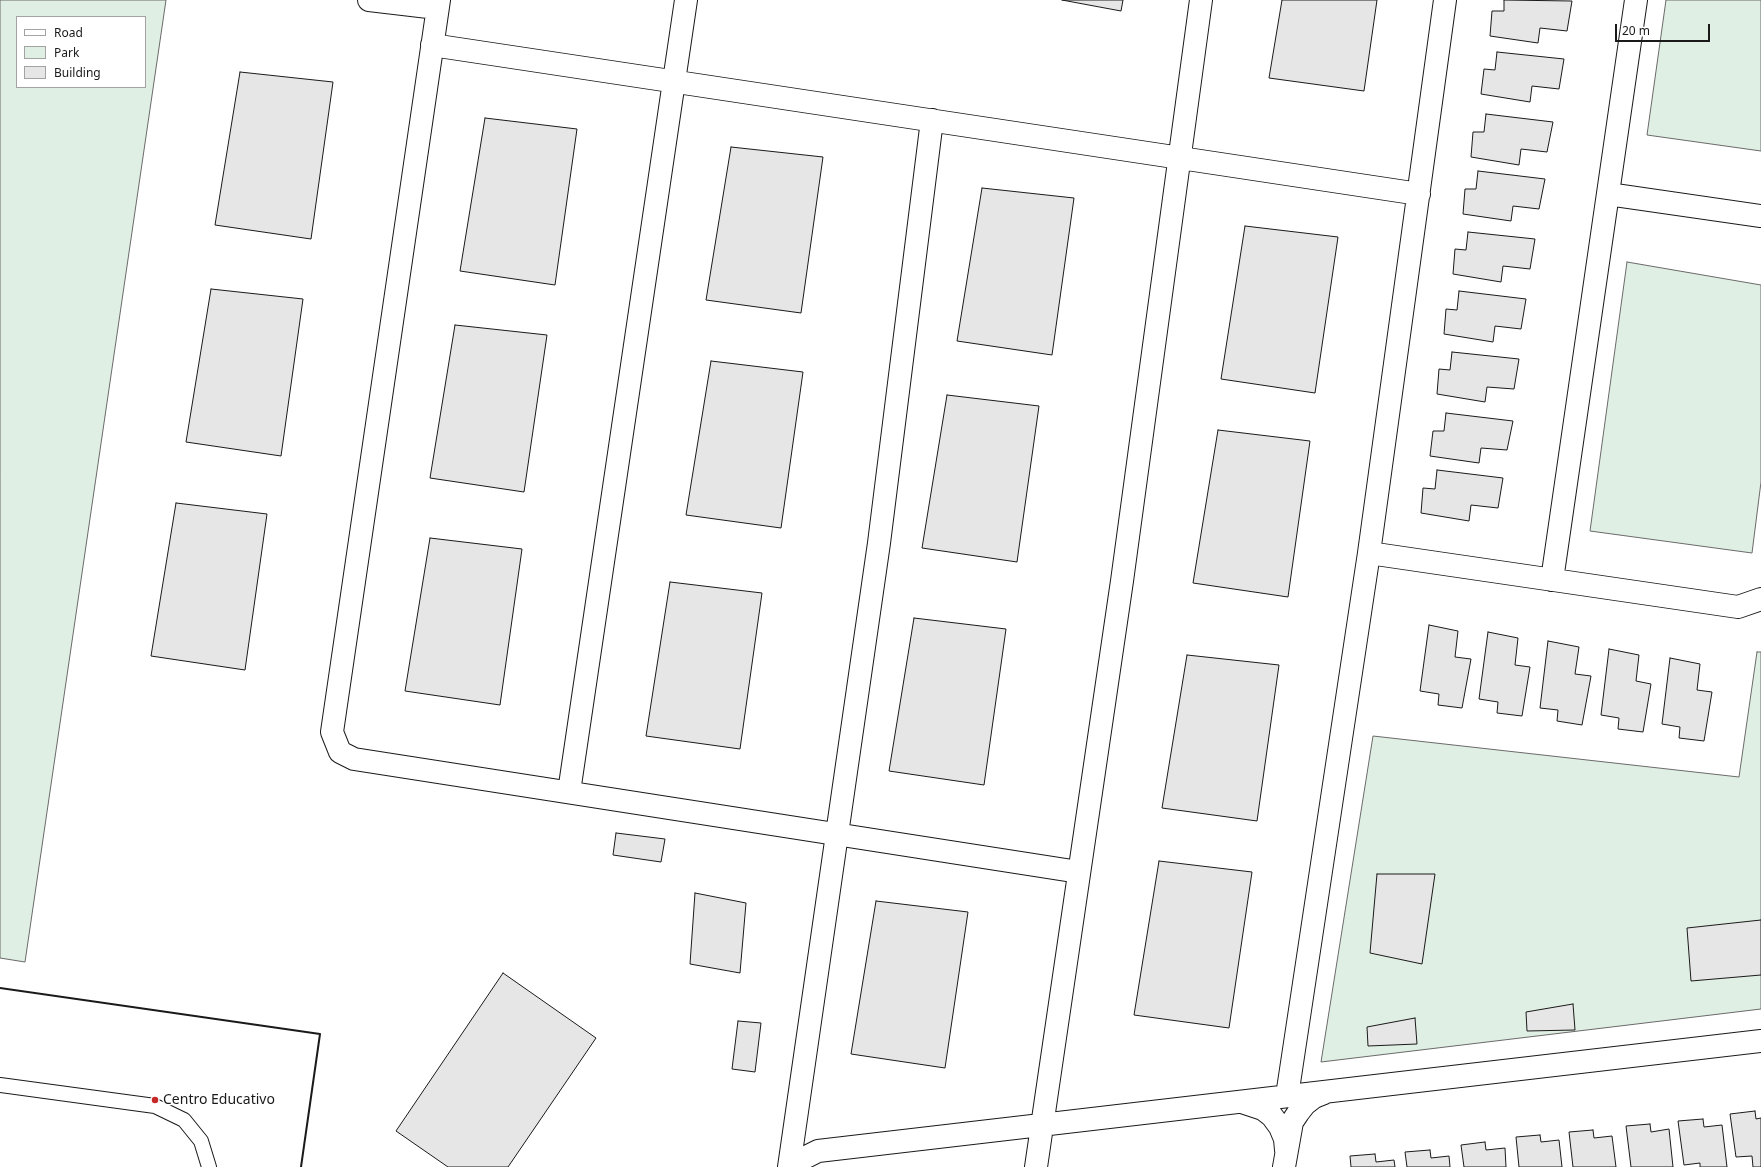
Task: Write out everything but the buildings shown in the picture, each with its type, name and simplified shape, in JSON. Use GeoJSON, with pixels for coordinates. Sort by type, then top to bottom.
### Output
{"type":"FeatureCollection","features":[{"type":"Feature","properties":{"kind":"street"},"geometry":{"type":"LineString","coordinates":[[369,0],[438,4],[332,732],[340,752],[354,759],[1079,872]]}},
{"type":"Feature","properties":{"kind":"street"},"geometry":{"type":"LineString","coordinates":[[569,792],[686,0]]}},
{"type":"Feature","properties":{"kind":"street"},"geometry":{"type":"LineString","coordinates":[[1036,1167],[1181,157],[1201,0]]}},
{"type":"Feature","properties":{"kind":"street"},"geometry":{"type":"LineString","coordinates":[[1287,1096],[1370,553],[1445,0]]}},
{"type":"Feature","properties":{"kind":"street"},"geometry":{"type":"LineString","coordinates":[[1552,580],[1636,0]]}},
{"type":"Feature","properties":{"kind":"street"},"geometry":{"type":"LineString","coordinates":[[432,45],[1419,194]]}},
{"type":"Feature","properties":{"kind":"street"},"geometry":{"type":"LineString","coordinates":[[788,1167],[879,543],[932,120]]}},
{"type":"Feature","properties":{"kind":"street"},"geometry":{"type":"LineString","coordinates":[[1608,194],[1761,216]]}},
{"type":"Feature","properties":{"kind":"street"},"geometry":{"type":"LineString","coordinates":[[1370,553],[1738,607],[1761,599]]}},
{"type":"Feature","properties":{"kind":"street"},"geometry":{"type":"LineString","coordinates":[[794,1167],[800,1160],[809,1154],[828,1150],[1761,1040]]}},
{"type":"Feature","properties":{"kind":"street"},"geometry":{"type":"LineString","coordinates":[[1285,1159],[1289,1134],[1298,1112],[1314,1097],[1334,1090]]}},
{"type":"Feature","properties":{"kind":"street"},"geometry":{"type":"LineString","coordinates":[[1231,1103],[1242,1102],[1253,1104],[1272,1116],[1280,1126],[1285,1139],[1285,1159]]}},
{"type":"Feature","properties":{"kind":"street"},"geometry":{"type":"LineString","coordinates":[[797,1109],[798,1125],[805,1139],[819,1148],[828,1150]]}},
{"type":"Feature","properties":{"kind":"lane"},"geometry":{"type":"LineString","coordinates":[[0,1085],[155,1106],[184,1120],[201,1142],[209,1167]]}},
{"type":"Feature","properties":{"kind":"green space"},"geometry":{"type":"Polygon","coordinates":[[[0,0],[166,0],[25,962],[0,958],[0,0]]]}},
{"type":"Feature","properties":{"kind":"green space"},"geometry":{"type":"Polygon","coordinates":[[[1666,0],[1761,0],[1761,151],[1647,135],[1666,0]]]}},
{"type":"Feature","properties":{"kind":"green space"},"geometry":{"type":"Polygon","coordinates":[[[1627,262],[1761,285],[1761,482],[1752,553],[1590,531],[1627,262]]]}},
{"type":"Feature","properties":{"kind":"green space"},"geometry":{"type":"Polygon","coordinates":[[[1757,652],[1761,652],[1761,1009],[1321,1062],[1373,736],[1739,777],[1757,652]]]}},
{"type":"Feature","properties":{"kind":"wall"},"geometry":{"type":"LineString","coordinates":[[0,988],[320,1034],[301,1167]]}},
{"type":"Feature","properties":{"kind":"place","name":"Centro Educativo"},"geometry":{"type":"Point","coordinates":[155,1100]}}]}
